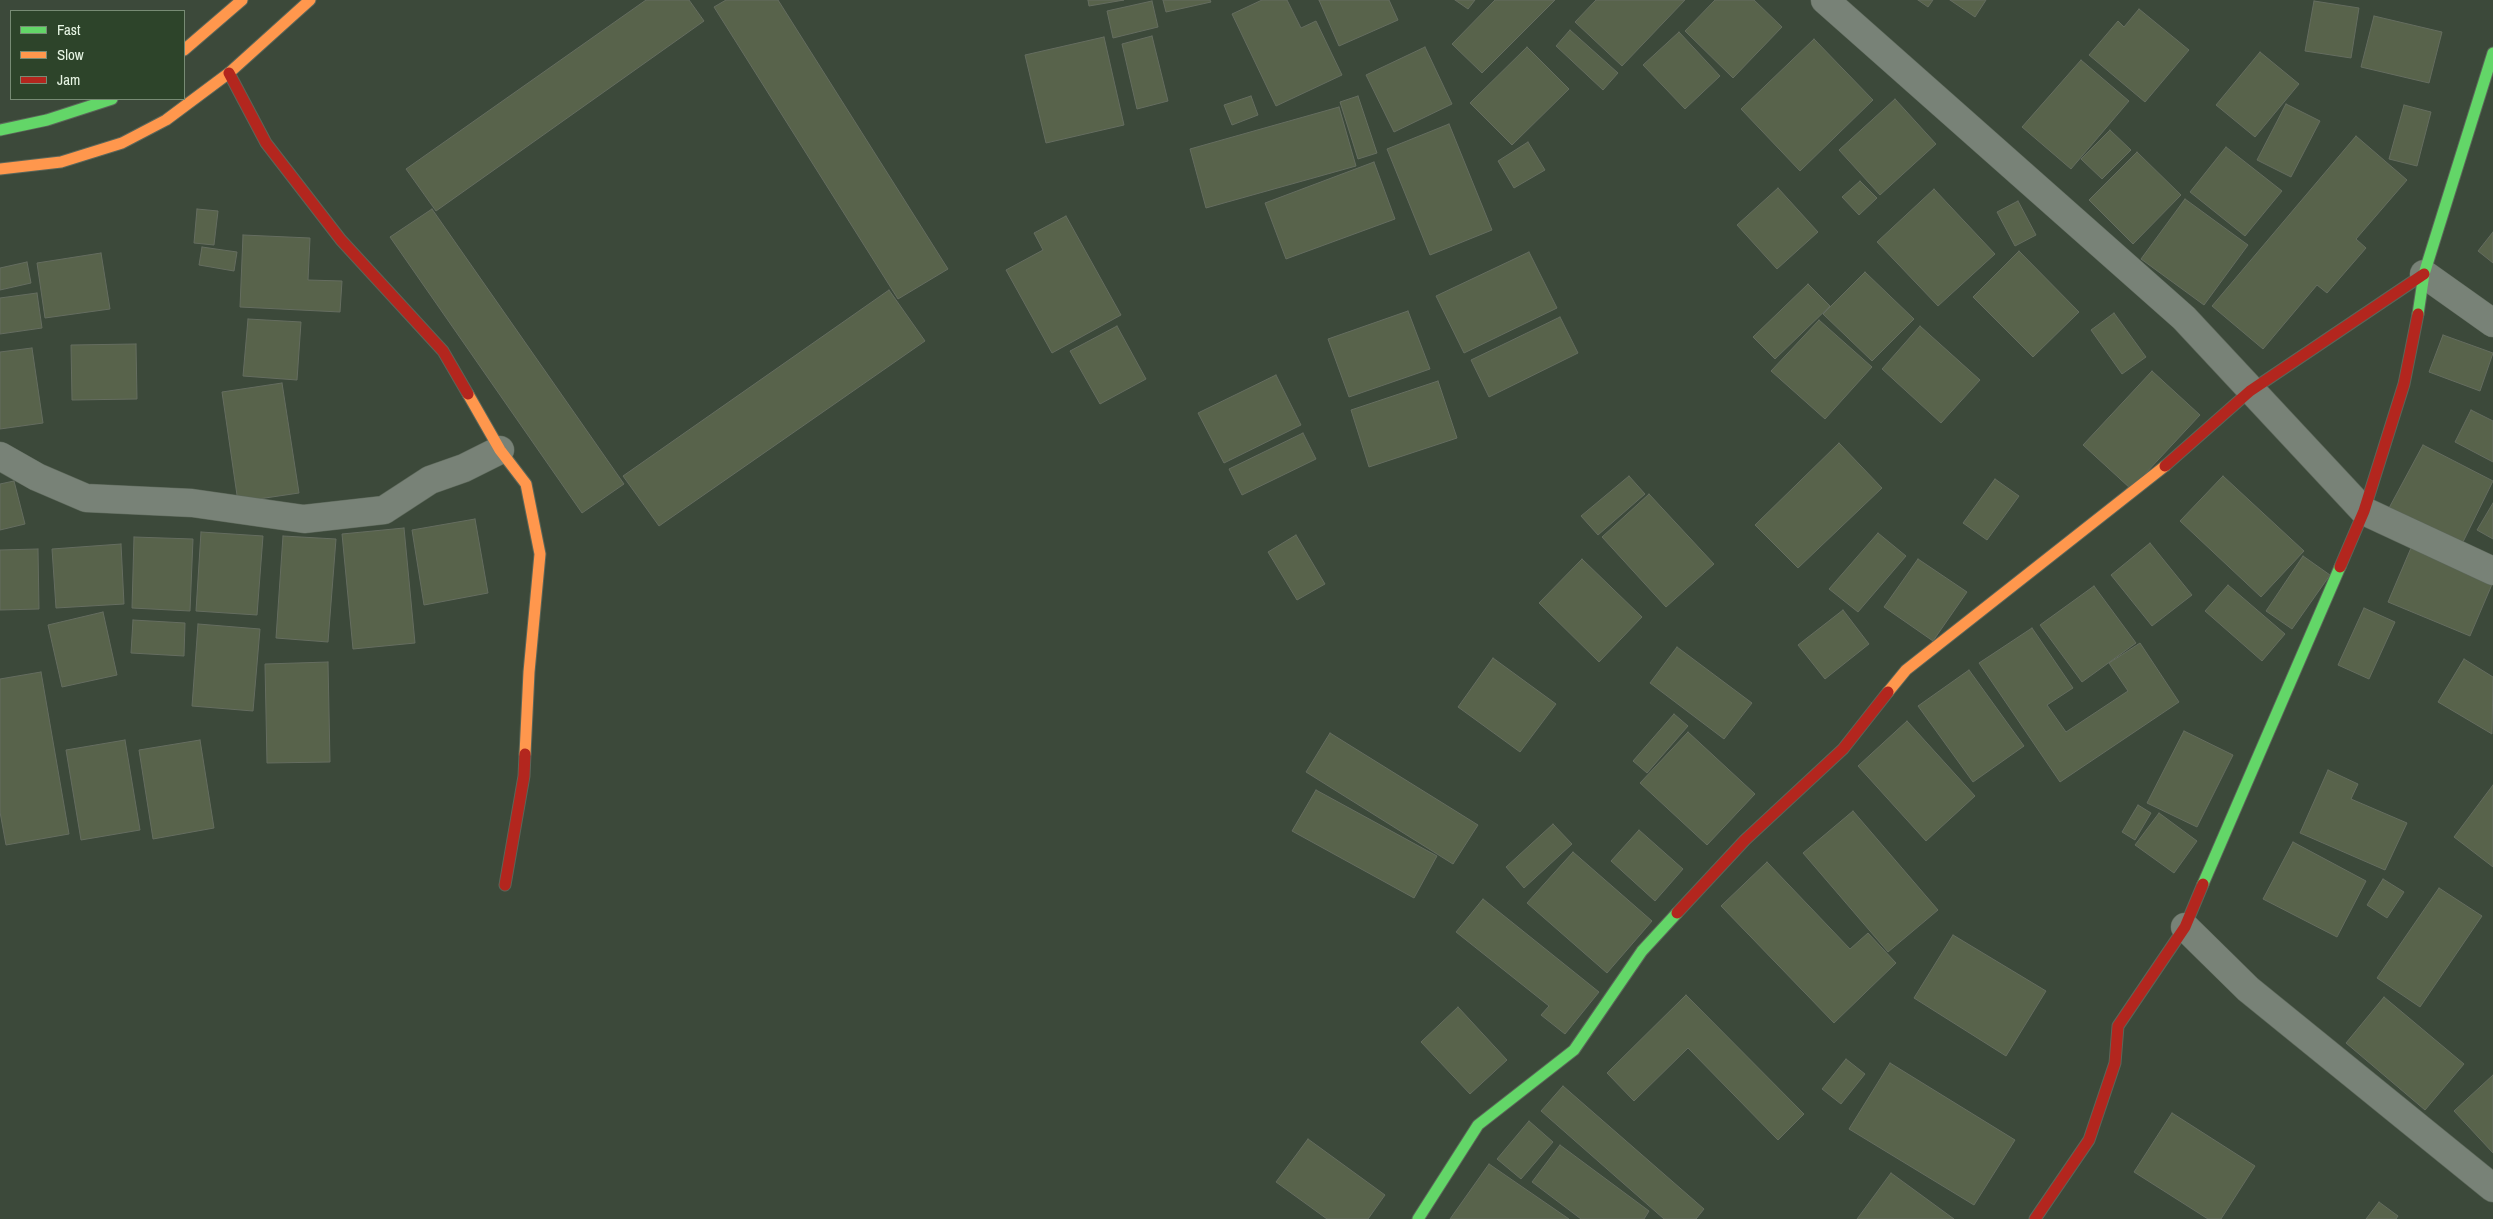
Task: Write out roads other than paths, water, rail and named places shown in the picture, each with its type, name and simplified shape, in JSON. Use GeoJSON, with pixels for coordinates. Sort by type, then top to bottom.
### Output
{"type":"FeatureCollection","features":[{"type":"Feature","properties":{"kind":"street"},"geometry":{"type":"LineString","coordinates":[[185,49],[242,0]]}},
{"type":"Feature","properties":{"kind":"street"},"geometry":{"type":"LineString","coordinates":[[0,169],[61,162],[122,143],[166,120],[229,73],[310,0]]}},
{"type":"Feature","properties":{"kind":"street"},"geometry":{"type":"LineString","coordinates":[[1825,0],[2184,318],[2250,391],[2364,511],[2493,572]]}},
{"type":"Feature","properties":{"kind":"street"},"geometry":{"type":"LineString","coordinates":[[2035,1219],[2089,1140],[2115,1063],[2118,1026],[2185,927],[2364,511],[2404,384],[2416,331],[2424,274],[2493,53]]}},
{"type":"Feature","properties":{"kind":"street"},"geometry":{"type":"LineString","coordinates":[[229,73],[272,150],[341,240],[443,351],[500,450],[526,484],[540,554],[529,672],[524,776],[505,885]]}},
{"type":"Feature","properties":{"kind":"street"},"geometry":{"type":"LineString","coordinates":[[0,130],[47,120],[109,100]]}},
{"type":"Feature","properties":{"kind":"street"},"geometry":{"type":"LineString","coordinates":[[1418,1219],[1478,1125],[1574,1050],[1642,951],[1745,840],[1843,749],[1906,670],[2160,470],[2250,391],[2424,274]]}},
{"type":"Feature","properties":{"kind":"street"},"geometry":{"type":"LineString","coordinates":[[2424,274],[2493,323]]}},
{"type":"Feature","properties":{"kind":"street"},"geometry":{"type":"LineString","coordinates":[[0,456],[37,478],[86,498],[192,503],[304,519],[384,510],[430,480],[464,468],[500,450]]}},
{"type":"Feature","properties":{"kind":"street"},"geometry":{"type":"LineString","coordinates":[[2185,927],[2248,990],[2493,1188]]}}]}
